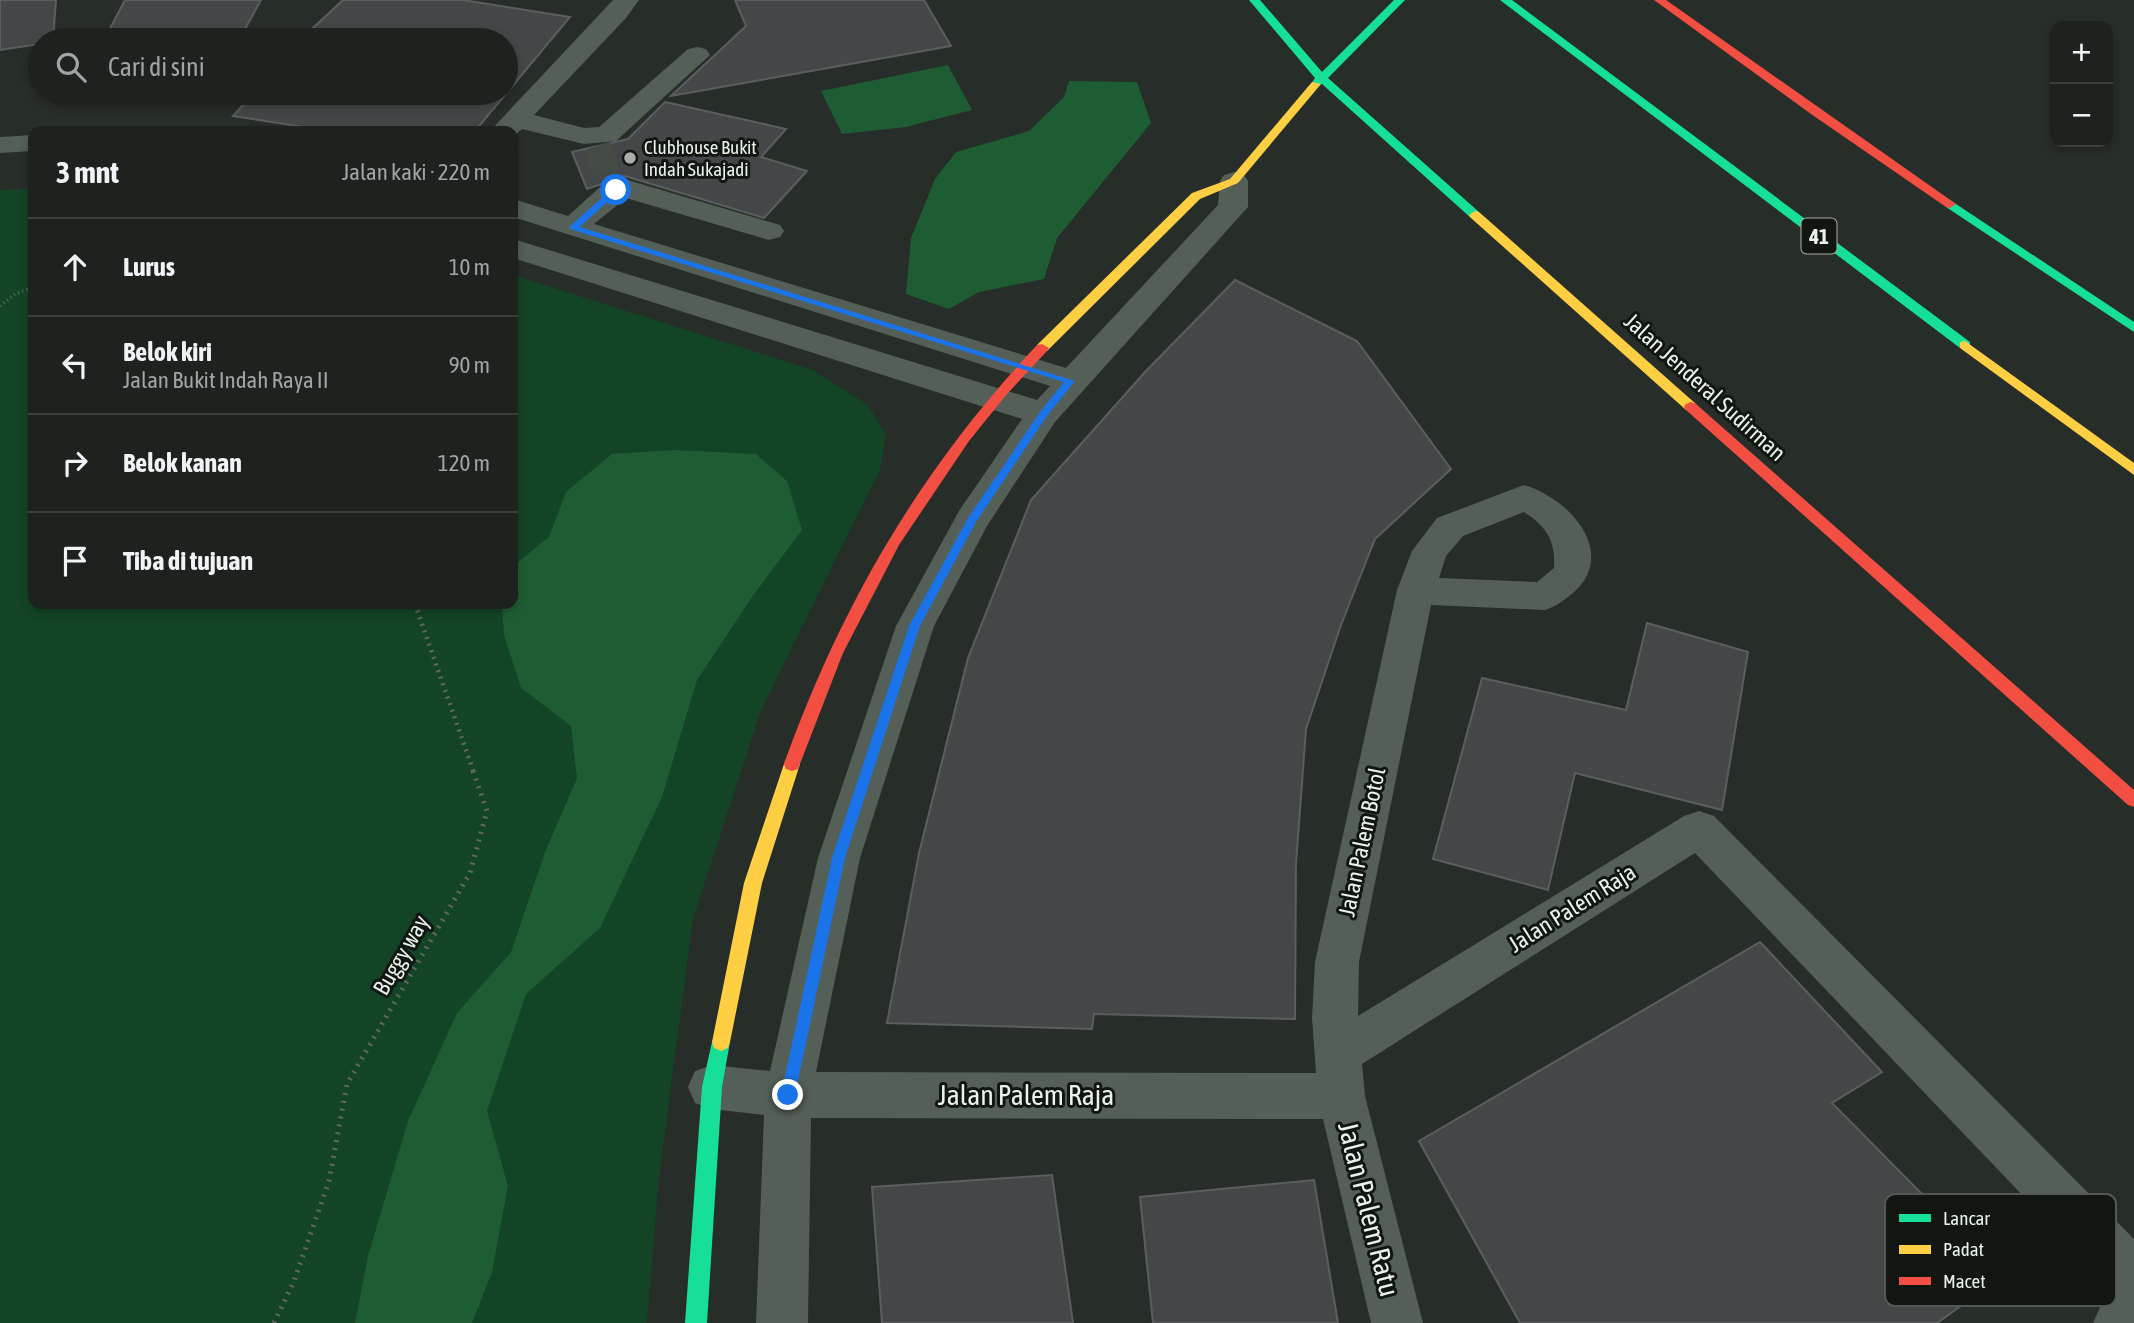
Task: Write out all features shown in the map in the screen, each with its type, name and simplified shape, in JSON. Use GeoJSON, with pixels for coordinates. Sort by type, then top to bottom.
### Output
{"type":"FeatureCollection","features":[{"type":"Feature","properties":{"kind":"main road","name":"Jalan Jenderal Sudirman"},"geometry":{"type":"LineString","coordinates":[[1254,0],[1321,78],[2134,800]]}},
{"type":"Feature","properties":{"kind":"main road"},"geometry":{"type":"LineString","coordinates":[[696,1323],[712,1087],[753,883],[808,715],[854,617],[902,530],[948,458],[1025,365],[1196,196],[1234,181],[1321,78],[1399,0]]}},
{"type":"Feature","properties":{"kind":"main road","name":"41"},"geometry":{"type":"LineString","coordinates":[[1506,0],[1670,126],[2134,470]]}},
{"type":"Feature","properties":{"kind":"main road"},"geometry":{"type":"LineString","coordinates":[[1659,0],[1815,112],[2134,328]]}},
{"type":"Feature","properties":{"kind":"street"},"geometry":{"type":"LineString","coordinates":[[510,125],[621,0]]}},
{"type":"Feature","properties":{"kind":"street"},"geometry":{"type":"LineString","coordinates":[[518,127],[594,142],[606,135],[697,55]]}},
{"type":"Feature","properties":{"kind":"street"},"geometry":{"type":"LineString","coordinates":[[0,145],[28,143]]}},
{"type":"Feature","properties":{"kind":"street"},"geometry":{"type":"LineString","coordinates":[[0,170],[28,168]]}},
{"type":"Feature","properties":{"kind":"street"},"geometry":{"type":"LineString","coordinates":[[782,1323],[788,1095],[839,858],[915,626],[972,520],[1043,414],[1070,381],[1233,207],[1234,181]]}},
{"type":"Feature","properties":{"kind":"street"},"geometry":{"type":"LineString","coordinates":[[573,228],[613,187],[631,189],[769,231]]}},
{"type":"Feature","properties":{"kind":"street"},"geometry":{"type":"LineString","coordinates":[[518,210],[1070,381]]}},
{"type":"Feature","properties":{"kind":"street"},"geometry":{"type":"LineString","coordinates":[[518,250],[997,397],[1043,414]]}},
{"type":"Feature","properties":{"kind":"street","name":"Jalan Palem Botol"},"geometry":{"type":"LineString","coordinates":[[1339,1075],[1335,1018],[1336,962],[1416,590]]}},
{"type":"Feature","properties":{"kind":"street","name":"Jalan Palem Raja"},"geometry":{"type":"LineString","coordinates":[[712,1087],[788,1095],[1339,1075],[1699,829],[2055,1194]]}},
{"type":"Feature","properties":{"kind":"street","name":"Jalan Palem Ratu"},"geometry":{"type":"LineString","coordinates":[[1339,1075],[1396,1323]]}},
{"type":"Feature","properties":{"kind":"street","name":"Jalan Palem Raja"},"geometry":{"type":"LineString","coordinates":[[2116,1257],[2134,1275]]}},
{"type":"Feature","properties":{"kind":"street"},"geometry":{"type":"LineString","coordinates":[[2119,1323],[2134,1311]]}},
{"type":"Feature","properties":{"kind":"path"},"geometry":{"type":"LineString","coordinates":[[0,306],[15,294],[28,289]]}},
{"type":"Feature","properties":{"kind":"path","name":"Buggy way"},"geometry":{"type":"LineString","coordinates":[[274,1323],[295,1281],[329,1181],[347,1084],[470,873],[487,811],[417,609]]}},
{"type":"Feature","properties":{"kind":"shaded area"},"geometry":{"type":"Polygon","coordinates":[[[948,65],[972,110],[906,127],[842,134],[821,91],[948,65]]]}},
{"type":"Feature","properties":{"kind":"shaded area"},"geometry":{"type":"Polygon","coordinates":[[[1069,81],[1137,82],[1151,123],[1057,238],[1044,279],[979,292],[949,309],[906,294],[911,238],[935,179],[956,152],[1029,131],[1064,97],[1069,81]]]}},
{"type":"Feature","properties":{"kind":"shaded area"},"geometry":{"type":"Polygon","coordinates":[[[28,189],[28,609],[518,609],[518,277],[813,370],[868,405],[886,435],[880,470],[761,710],[693,919],[659,1178],[647,1323],[0,1323],[0,190],[28,189]]]}},
{"type":"Feature","properties":{"kind":"shaded area"},"geometry":{"type":"Polygon","coordinates":[[[674,450],[756,454],[787,481],[802,530],[752,597],[697,680],[662,797],[600,928],[526,994],[487,1111],[508,1186],[492,1272],[472,1323],[355,1323],[368,1256],[408,1121],[457,1013],[511,952],[545,852],[577,778],[571,726],[521,688],[504,635],[502,609],[518,609],[518,562],[549,537],[566,492],[612,454],[674,450]]]}},
{"type":"Feature","properties":{"kind":"building"},"geometry":{"type":"Polygon","coordinates":[[[0,0],[56,0],[54,28],[28,28],[28,46],[0,50],[0,0]]]}},
{"type":"Feature","properties":{"kind":"building"},"geometry":{"type":"Polygon","coordinates":[[[125,0],[261,0],[246,28],[110,28],[125,0]]]}},
{"type":"Feature","properties":{"kind":"building"},"geometry":{"type":"Polygon","coordinates":[[[343,0],[463,0],[570,17],[518,79],[518,28],[313,28],[343,0]]]}},
{"type":"Feature","properties":{"kind":"building"},"geometry":{"type":"Polygon","coordinates":[[[735,0],[924,0],[951,46],[671,96],[746,26],[735,0]]]}},
{"type":"Feature","properties":{"kind":"building"},"geometry":{"type":"Polygon","coordinates":[[[665,102],[786,129],[761,157],[807,171],[764,218],[625,176],[587,189],[572,152],[628,139],[665,102]]]}},
{"type":"Feature","properties":{"kind":"building"},"geometry":{"type":"Polygon","coordinates":[[[243,105],[497,105],[479,126],[297,126],[233,116],[243,105]]]}},
{"type":"Feature","properties":{"kind":"building"},"geometry":{"type":"Polygon","coordinates":[[[1235,280],[1357,341],[1451,469],[1375,539],[1341,625],[1306,729],[1296,864],[1295,1019],[1094,1014],[1092,1029],[887,1023],[919,853],[968,658],[1031,500],[1145,372],[1235,280]]]}},
{"type":"Feature","properties":{"kind":"building"},"geometry":{"type":"Polygon","coordinates":[[[1647,623],[1748,652],[1722,810],[1575,773],[1548,890],[1433,859],[1482,678],[1626,710],[1647,623]]]}},
{"type":"Feature","properties":{"kind":"building"},"geometry":{"type":"Polygon","coordinates":[[[1760,942],[1882,1072],[1832,1103],[1922,1194],[1885,1194],[1885,1306],[1961,1306],[1937,1323],[1520,1323],[1419,1141],[1760,942]]]}},
{"type":"Feature","properties":{"kind":"building"},"geometry":{"type":"Polygon","coordinates":[[[1052,1175],[1073,1323],[882,1323],[872,1187],[1052,1175]]]}},
{"type":"Feature","properties":{"kind":"building"},"geometry":{"type":"Polygon","coordinates":[[[1314,1180],[1338,1323],[1153,1323],[1140,1197],[1314,1180]]]}},
{"type":"Feature","properties":{"kind":"tunnel"},"geometry":{"type":"LineString","coordinates":[[597,146],[611,184]]}},
{"type":"Feature","properties":{"kind":"traffic: fast"},"geometry":{"type":"LineString","coordinates":[[1254,0],[1321,78],[1475,215]]}},
{"type":"Feature","properties":{"kind":"traffic: fast"},"geometry":{"type":"LineString","coordinates":[[1316,84],[1400,0]]}},
{"type":"Feature","properties":{"kind":"traffic: fast"},"geometry":{"type":"LineString","coordinates":[[1505,0],[1965,345]]}},
{"type":"Feature","properties":{"kind":"traffic: fast"},"geometry":{"type":"LineString","coordinates":[[1950,204],[2134,328]]}},
{"type":"Feature","properties":{"kind":"traffic: fast"},"geometry":{"type":"LineString","coordinates":[[696,1323],[712,1087],[721,1042]]}},
{"type":"Feature","properties":{"kind":"traffic: slow"},"geometry":{"type":"LineString","coordinates":[[1042,348],[1196,196],[1234,181],[1316,84]]}},
{"type":"Feature","properties":{"kind":"traffic: slow"},"geometry":{"type":"LineString","coordinates":[[1475,215],[1691,407]]}},
{"type":"Feature","properties":{"kind":"traffic: slow"},"geometry":{"type":"LineString","coordinates":[[1965,345],[2134,470]]}},
{"type":"Feature","properties":{"kind":"traffic: slow"},"geometry":{"type":"LineString","coordinates":[[721,1042],[753,883],[792,764]]}},
{"type":"Feature","properties":{"kind":"traffic: jam"},"geometry":{"type":"LineString","coordinates":[[1659,0],[1815,112],[1950,204]]}},
{"type":"Feature","properties":{"kind":"traffic: jam"},"geometry":{"type":"LineString","coordinates":[[792,764],[835,653],[894,542],[964,438],[1042,348]]}},
{"type":"Feature","properties":{"kind":"traffic: jam"},"geometry":{"type":"LineString","coordinates":[[1691,407],[2134,800]]}},
{"type":"Feature","properties":{"kind":"place","name":"Clubhouse Bukit Indah Sukajadi"},"geometry":{"type":"Point","coordinates":[630,158]}},
{"type":"Feature","properties":{"kind":"route"},"geometry":{"type":"LineString","coordinates":[[616,190],[573,228],[1070,381],[1043,414],[972,520],[915,626],[839,858],[788,1095]]}}]}
